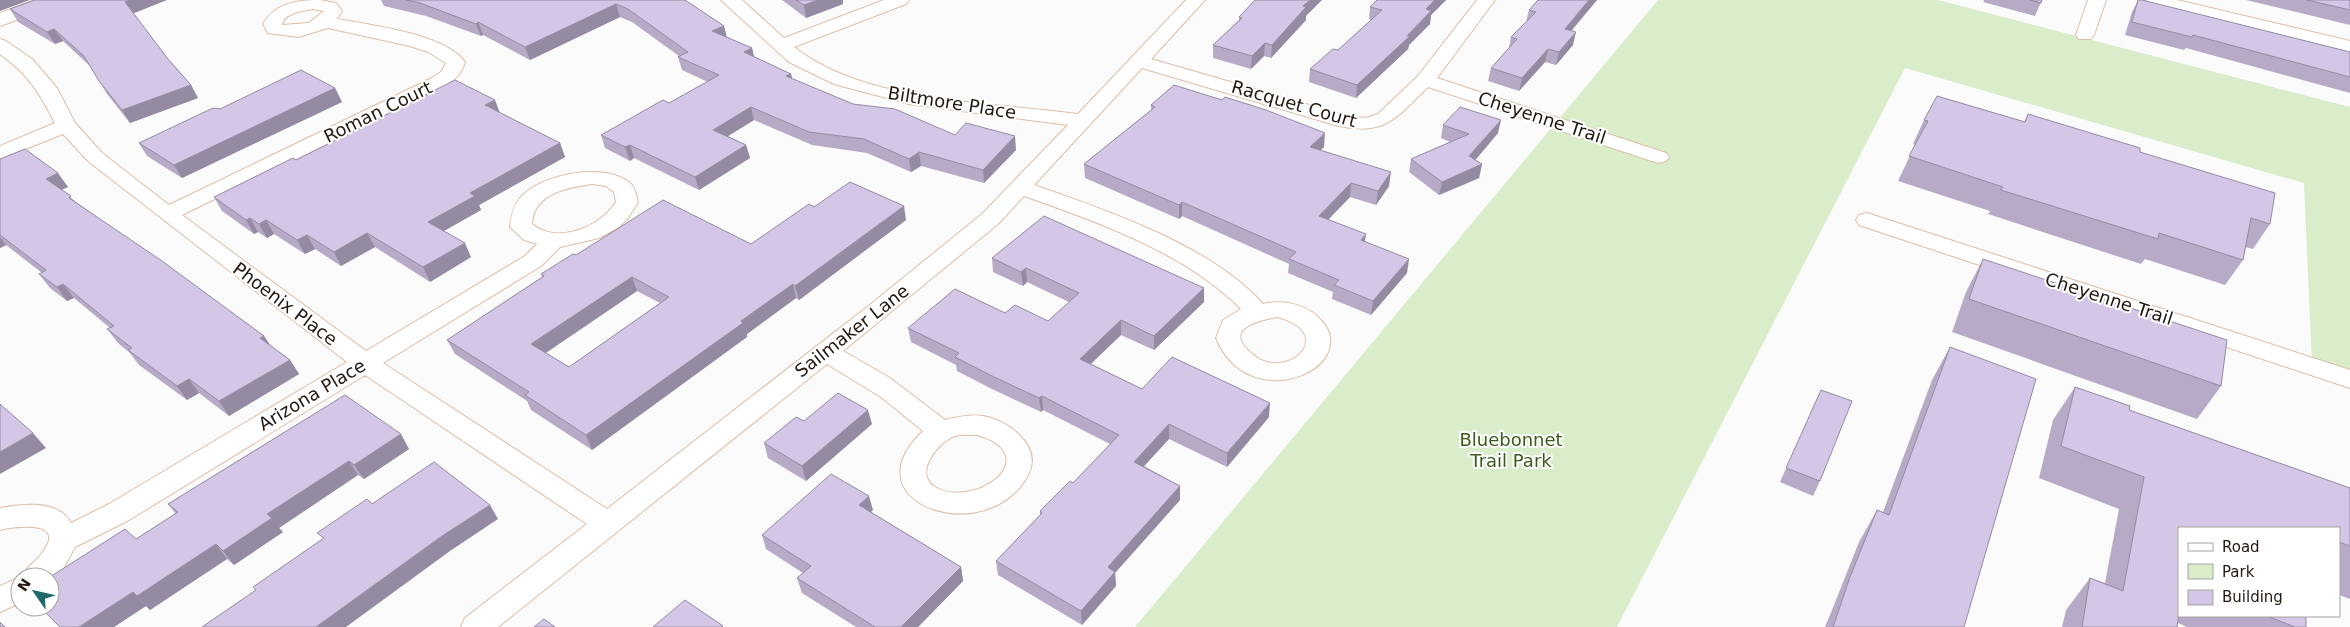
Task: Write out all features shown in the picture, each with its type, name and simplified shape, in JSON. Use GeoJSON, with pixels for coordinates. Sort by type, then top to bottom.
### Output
{"type":"FeatureCollection","features":[{"type":"Feature","properties":{"kind":"street"},"geometry":{"type":"LineString","coordinates":[[0,20],[54,0]]}},
{"type":"Feature","properties":{"kind":"street","name":"Biltmore Place"},"geometry":{"type":"LineString","coordinates":[[730,0],[750,12],[792,56],[809,66],[881,93],[948,106],[1084,121]]}},
{"type":"Feature","properties":{"kind":"street"},"geometry":{"type":"LineString","coordinates":[[781,46],[900,0]]}},
{"type":"Feature","properties":{"kind":"street","name":"Sailmaker Lane"},"geometry":{"type":"LineString","coordinates":[[476,627],[825,352],[990,219],[1196,0]]}},
{"type":"Feature","properties":{"kind":"street","name":"Racquet Court"},"geometry":{"type":"LineString","coordinates":[[1139,61],[1359,124],[1377,122],[1385,118],[1425,80],[1486,0]]}},
{"type":"Feature","properties":{"kind":"street"},"geometry":{"type":"LineString","coordinates":[[2085,36],[2097,0]]}},
{"type":"Feature","properties":{"kind":"street"},"geometry":{"type":"LineString","coordinates":[[2155,0],[2350,47]]}},
{"type":"Feature","properties":{"kind":"street","name":"Roman Court"},"geometry":{"type":"LineString","coordinates":[[167,214],[437,83],[454,69],[456,62],[452,56],[445,52],[397,37],[325,22]]}},
{"type":"Feature","properties":{"kind":"street","name":"Phoenix Place"},"geometry":{"type":"LineString","coordinates":[[0,45],[25,63],[47,88],[66,125],[95,157],[167,214],[365,363],[607,524]]}},
{"type":"Feature","properties":{"kind":"street","name":"Cheyenne Trail"},"geometry":{"type":"LineString","coordinates":[[1425,80],[1659,156]]}},
{"type":"Feature","properties":{"kind":"street"},"geometry":{"type":"LineString","coordinates":[[0,152],[66,125]]}},
{"type":"Feature","properties":{"kind":"street"},"geometry":{"type":"LineString","coordinates":[[1019,187],[1082,209],[1146,238],[1194,263],[1244,296],[1256,310]]}},
{"type":"Feature","properties":{"kind":"street","name":"Cheyenne Trail"},"geometry":{"type":"LineString","coordinates":[[1867,220],[2350,379]]}},
{"type":"Feature","properties":{"kind":"street","name":"Arizona Place"},"geometry":{"type":"LineString","coordinates":[[62,540],[119,512],[533,261],[554,240]]}},
{"type":"Feature","properties":{"kind":"street"},"geometry":{"type":"LineString","coordinates":[[825,352],[872,377],[901,398],[924,420],[942,431]]}},
{"type":"Feature","properties":{"kind":"street"},"geometry":{"type":"LineString","coordinates":[[0,518],[33,514],[50,517],[60,527],[62,540],[55,556],[45,567]]}},
{"type":"Feature","properties":{"kind":"green space","name":"Bluebonnet Trail Park"},"geometry":{"type":"Polygon","coordinates":[[[1658,0],[1938,0],[2350,107],[2350,379],[2312,366],[2304,183],[1905,68],[1617,627],[1135,627],[1658,0]]]}},
{"type":"Feature","properties":{"kind":"building"},"geometry":{"type":"Polygon","coordinates":[[[35,0],[129,0],[125,2],[168,59],[191,85],[122,110],[99,81],[84,56],[54,29],[47,32],[10,9],[35,0]]]}},
{"type":"Feature","properties":{"kind":"building"},"geometry":{"type":"Polygon","coordinates":[[[406,0],[685,0],[724,26],[712,31],[752,48],[744,52],[791,74],[786,76],[853,104],[895,109],[955,135],[966,123],[1015,136],[983,170],[919,152],[909,159],[864,139],[809,132],[751,107],[713,130],[746,145],[695,177],[630,145],[625,147],[601,135],[663,100],[669,103],[719,75],[678,57],[688,52],[628,9],[616,4],[525,47],[478,22],[476,24],[420,3],[406,0]]]}},
{"type":"Feature","properties":{"kind":"building"},"geometry":{"type":"Polygon","coordinates":[[[796,0],[818,0],[804,5],[796,0]]]}},
{"type":"Feature","properties":{"kind":"building"},"geometry":{"type":"Polygon","coordinates":[[[1255,0],[1310,0],[1272,45],[1265,43],[1252,56],[1213,45],[1242,18],[1239,17],[1255,0]]]}},
{"type":"Feature","properties":{"kind":"building"},"geometry":{"type":"Polygon","coordinates":[[[1377,0],[1435,0],[1426,9],[1431,11],[1407,36],[1410,36],[1357,85],[1310,69],[1333,49],[1338,50],[1382,10],[1370,7],[1377,0]]]}},
{"type":"Feature","properties":{"kind":"building"},"geometry":{"type":"Polygon","coordinates":[[[1538,0],[1589,0],[1565,29],[1576,32],[1559,52],[1548,49],[1522,78],[1491,68],[1517,39],[1511,37],[1536,12],[1529,10],[1538,0]]]}},
{"type":"Feature","properties":{"kind":"building"},"geometry":{"type":"Polygon","coordinates":[[[2030,0],[2042,0],[2041,3],[2030,0]]]}},
{"type":"Feature","properties":{"kind":"building"},"geometry":{"type":"Polygon","coordinates":[[[2138,0],[2350,52],[2350,77],[2193,35],[2192,37],[2132,22],[2138,0]]]}},
{"type":"Feature","properties":{"kind":"building"},"geometry":{"type":"Polygon","coordinates":[[[2307,0],[2350,0],[2350,10],[2307,0]]]}},
{"type":"Feature","properties":{"kind":"building"},"geometry":{"type":"Polygon","coordinates":[[[301,70],[335,88],[174,165],[139,143],[213,108],[220,109],[301,70]]]}},
{"type":"Feature","properties":{"kind":"building"},"geometry":{"type":"Polygon","coordinates":[[[455,80],[495,100],[485,105],[560,143],[470,193],[475,196],[428,222],[465,243],[423,267],[367,233],[334,252],[307,235],[297,240],[266,220],[259,224],[250,218],[246,220],[214,197],[293,158],[296,160],[455,80]]]}},
{"type":"Feature","properties":{"kind":"building"},"geometry":{"type":"Polygon","coordinates":[[[1174,85],[1222,100],[1225,97],[1266,110],[1325,133],[1310,147],[1391,172],[1378,191],[1351,183],[1319,216],[1366,234],[1361,240],[1409,259],[1373,301],[1334,285],[1339,280],[1289,259],[1296,252],[1182,202],[1179,205],[1084,164],[1155,107],[1151,105],[1174,85]]]}},
{"type":"Feature","properties":{"kind":"building"},"geometry":{"type":"Polygon","coordinates":[[[1937,96],[2025,122],[2028,114],[2140,148],[2140,152],[2275,193],[2270,224],[2251,218],[2243,260],[2159,233],[2158,239],[2001,190],[2003,187],[1909,156],[1928,121],[1924,120],[1937,96]]]}},
{"type":"Feature","properties":{"kind":"building"},"geometry":{"type":"Polygon","coordinates":[[[1460,107],[1501,120],[1469,156],[1482,164],[1442,182],[1411,159],[1469,134],[1443,125],[1460,107]]]}},
{"type":"Feature","properties":{"kind":"building"},"geometry":{"type":"Polygon","coordinates":[[[25,149],[58,173],[46,179],[71,196],[69,198],[162,261],[264,336],[260,338],[290,360],[219,401],[189,379],[177,386],[128,350],[132,348],[107,329],[114,326],[63,284],[57,287],[39,274],[46,270],[0,235],[0,159],[25,149]]]}},
{"type":"Feature","properties":{"kind":"building"},"geometry":{"type":"Polygon","coordinates":[[[850,182],[904,206],[795,286],[793,284],[741,321],[743,323],[586,435],[525,395],[529,392],[447,340],[544,276],[541,274],[573,254],[576,255],[663,200],[751,244],[809,204],[814,207],[850,182]],[[632,277],[531,344],[569,367],[669,297],[632,277]]]}},
{"type":"Feature","properties":{"kind":"building"},"geometry":{"type":"Polygon","coordinates":[[[1044,216],[1204,288],[1154,336],[1121,320],[1080,359],[1142,389],[1172,357],[1270,403],[1227,453],[1169,424],[1134,462],[1180,486],[1108,567],[1115,572],[1081,611],[996,561],[1042,513],[1040,511],[1070,481],[1073,483],[1119,435],[1042,396],[1039,398],[990,375],[955,357],[959,353],[908,328],[955,289],[1005,313],[1015,305],[1048,321],[1079,293],[1026,268],[1021,272],[992,258],[1044,216]]]}},
{"type":"Feature","properties":{"kind":"building"},"geometry":{"type":"Polygon","coordinates":[[[1983,259],[2227,340],[2221,386],[1969,299],[1983,259]]]}},
{"type":"Feature","properties":{"kind":"building"},"geometry":{"type":"Polygon","coordinates":[[[1950,347],[2036,379],[1964,627],[1833,627],[1850,577],[1877,510],[1889,515],[1950,347]]]}},
{"type":"Feature","properties":{"kind":"building"},"geometry":{"type":"Polygon","coordinates":[[[2075,387],[2130,406],[2129,410],[2350,488],[2350,546],[2340,542],[2340,527],[2178,527],[2177,627],[2082,627],[2090,578],[2123,591],[2144,477],[2061,446],[2075,387]]]}},
{"type":"Feature","properties":{"kind":"building"},"geometry":{"type":"Polygon","coordinates":[[[1821,390],[1852,401],[1820,481],[1786,468],[1821,390]]]}},
{"type":"Feature","properties":{"kind":"building"},"geometry":{"type":"Polygon","coordinates":[[[838,393],[868,410],[802,466],[764,443],[796,417],[804,421],[838,393]]]}},
{"type":"Feature","properties":{"kind":"building"},"geometry":{"type":"Polygon","coordinates":[[[345,395],[401,434],[354,465],[349,461],[267,514],[272,518],[223,551],[216,544],[137,596],[133,592],[79,627],[60,627],[50,617],[60,617],[60,571],[125,529],[136,539],[178,512],[168,504],[345,395]]]}},
{"type":"Feature","properties":{"kind":"building"},"geometry":{"type":"Polygon","coordinates":[[[0,404],[33,433],[0,452],[0,404]]]}},
{"type":"Feature","properties":{"kind":"building"},"geometry":{"type":"Polygon","coordinates":[[[434,462],[490,505],[442,536],[316,627],[202,627],[256,590],[253,587],[324,538],[317,533],[367,499],[372,504],[434,462]]]}},
{"type":"Feature","properties":{"kind":"building"},"geometry":{"type":"Polygon","coordinates":[[[831,474],[869,496],[859,505],[961,567],[901,627],[875,627],[797,578],[811,566],[762,535],[831,474]]]}},
{"type":"Feature","properties":{"kind":"building"},"geometry":{"type":"Polygon","coordinates":[[[685,600],[723,626],[653,627],[685,600]]]}},
{"type":"Feature","properties":{"kind":"building"},"geometry":{"type":"Polygon","coordinates":[[[2270,617],[2306,617],[2306,627],[2295,627],[2270,617]]]}},
{"type":"Feature","properties":{"kind":"building"},"geometry":{"type":"Polygon","coordinates":[[[544,619],[555,627],[534,627],[544,619]]]}}]}
